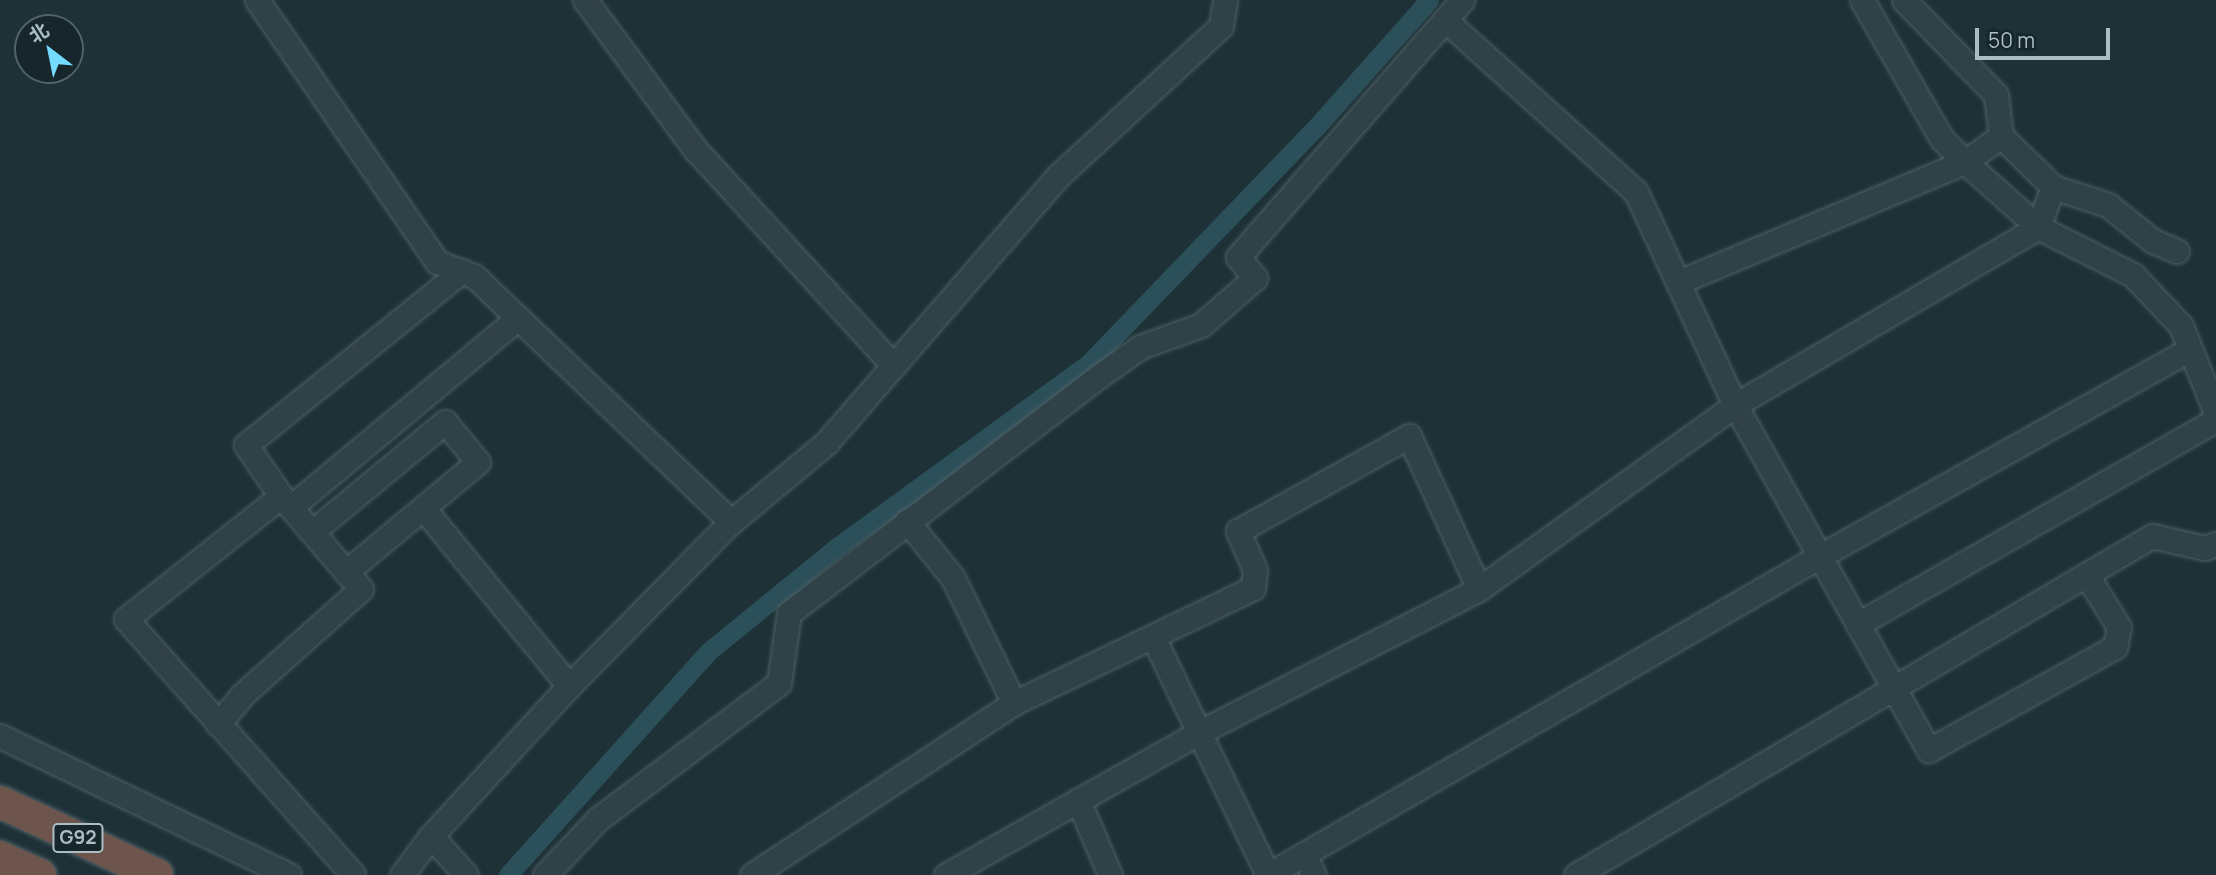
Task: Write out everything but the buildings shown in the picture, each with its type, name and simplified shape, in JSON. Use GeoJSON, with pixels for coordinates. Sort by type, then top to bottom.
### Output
{"type":"FeatureCollection","features":[{"type":"Feature","properties":{"kind":"highway","name":"G92"},"geometry":{"type":"LineString","coordinates":[[0,802],[157,875]]}},
{"type":"Feature","properties":{"kind":"highway","name":"G92"},"geometry":{"type":"LineString","coordinates":[[0,857],[40,875]]}},
{"type":"Feature","properties":{"kind":"street"},"geometry":{"type":"LineString","coordinates":[[257,0],[437,262],[474,276],[731,522]]}},
{"type":"Feature","properties":{"kind":"street"},"geometry":{"type":"LineString","coordinates":[[585,0],[695,149],[894,366]]}},
{"type":"Feature","properties":{"kind":"street"},"geometry":{"type":"LineString","coordinates":[[402,875],[431,836],[569,686],[731,522],[826,443],[1057,177],[1220,26],[1225,0]]}},
{"type":"Feature","properties":{"kind":"street"},"geometry":{"type":"LineString","coordinates":[[545,875],[598,819],[779,683],[789,613],[907,521],[1140,348],[1200,325],[1255,278],[1237,257],[1462,0]]}},
{"type":"Feature","properties":{"kind":"street"},"geometry":{"type":"LineString","coordinates":[[1862,0],[1942,139],[1983,149],[2045,209],[2133,275],[2181,326],[2216,413]]}},
{"type":"Feature","properties":{"kind":"street"},"geometry":{"type":"LineString","coordinates":[[1904,0],[1996,95],[1983,149]]}},
{"type":"Feature","properties":{"kind":"street"},"geometry":{"type":"LineString","coordinates":[[1445,20],[1636,192],[1735,405],[1929,750],[2115,647],[2119,626],[2086,574]]}},
{"type":"Feature","properties":{"kind":"street"},"geometry":{"type":"LineString","coordinates":[[1679,282],[1983,149]]}},
{"type":"Feature","properties":{"kind":"street"},"geometry":{"type":"LineString","coordinates":[[1983,149],[2045,209]]}},
{"type":"Feature","properties":{"kind":"street"},"geometry":{"type":"LineString","coordinates":[[946,875],[1198,733],[1479,589],[1735,405],[2045,209],[2108,205],[2153,241],[2177,251]]}},
{"type":"Feature","properties":{"kind":"street"},"geometry":{"type":"LineString","coordinates":[[218,724],[242,695],[360,589],[286,502],[246,444],[462,271]]}},
{"type":"Feature","properties":{"kind":"street"},"geometry":{"type":"LineString","coordinates":[[353,875],[126,619],[286,502],[518,318]]}},
{"type":"Feature","properties":{"kind":"street"},"geometry":{"type":"LineString","coordinates":[[1153,637],[1268,875],[1820,556],[2190,349]]}},
{"type":"Feature","properties":{"kind":"street"},"geometry":{"type":"LineString","coordinates":[[1858,624],[2216,420]]}},
{"type":"Feature","properties":{"kind":"street"},"geometry":{"type":"LineString","coordinates":[[312,532],[445,422],[478,463],[346,572]]}},
{"type":"Feature","properties":{"kind":"street"},"geometry":{"type":"LineString","coordinates":[[752,875],[1014,703],[1253,588],[1255,570],[1238,531],[1409,436],[1479,589]]}},
{"type":"Feature","properties":{"kind":"street"},"geometry":{"type":"LineString","coordinates":[[423,508],[569,686]]}},
{"type":"Feature","properties":{"kind":"street"},"geometry":{"type":"LineString","coordinates":[[907,521],[953,578],[1014,703]]}},
{"type":"Feature","properties":{"kind":"street"},"geometry":{"type":"LineString","coordinates":[[1576,875],[2152,536],[2205,548],[2216,544]]}},
{"type":"Feature","properties":{"kind":"street"},"geometry":{"type":"LineString","coordinates":[[0,736],[289,875]]}},
{"type":"Feature","properties":{"kind":"street"},"geometry":{"type":"LineString","coordinates":[[1078,800],[1110,875]]}},
{"type":"Feature","properties":{"kind":"street"},"geometry":{"type":"LineString","coordinates":[[431,836],[459,867]]}},
{"type":"Feature","properties":{"kind":"street"},"geometry":{"type":"LineString","coordinates":[[1304,854],[1314,875]]}},
{"type":"Feature","properties":{"kind":"waterway"},"geometry":{"type":"LineString","coordinates":[[508,875],[709,651],[837,547],[1087,365],[1318,125],[1429,0]]}}]}
